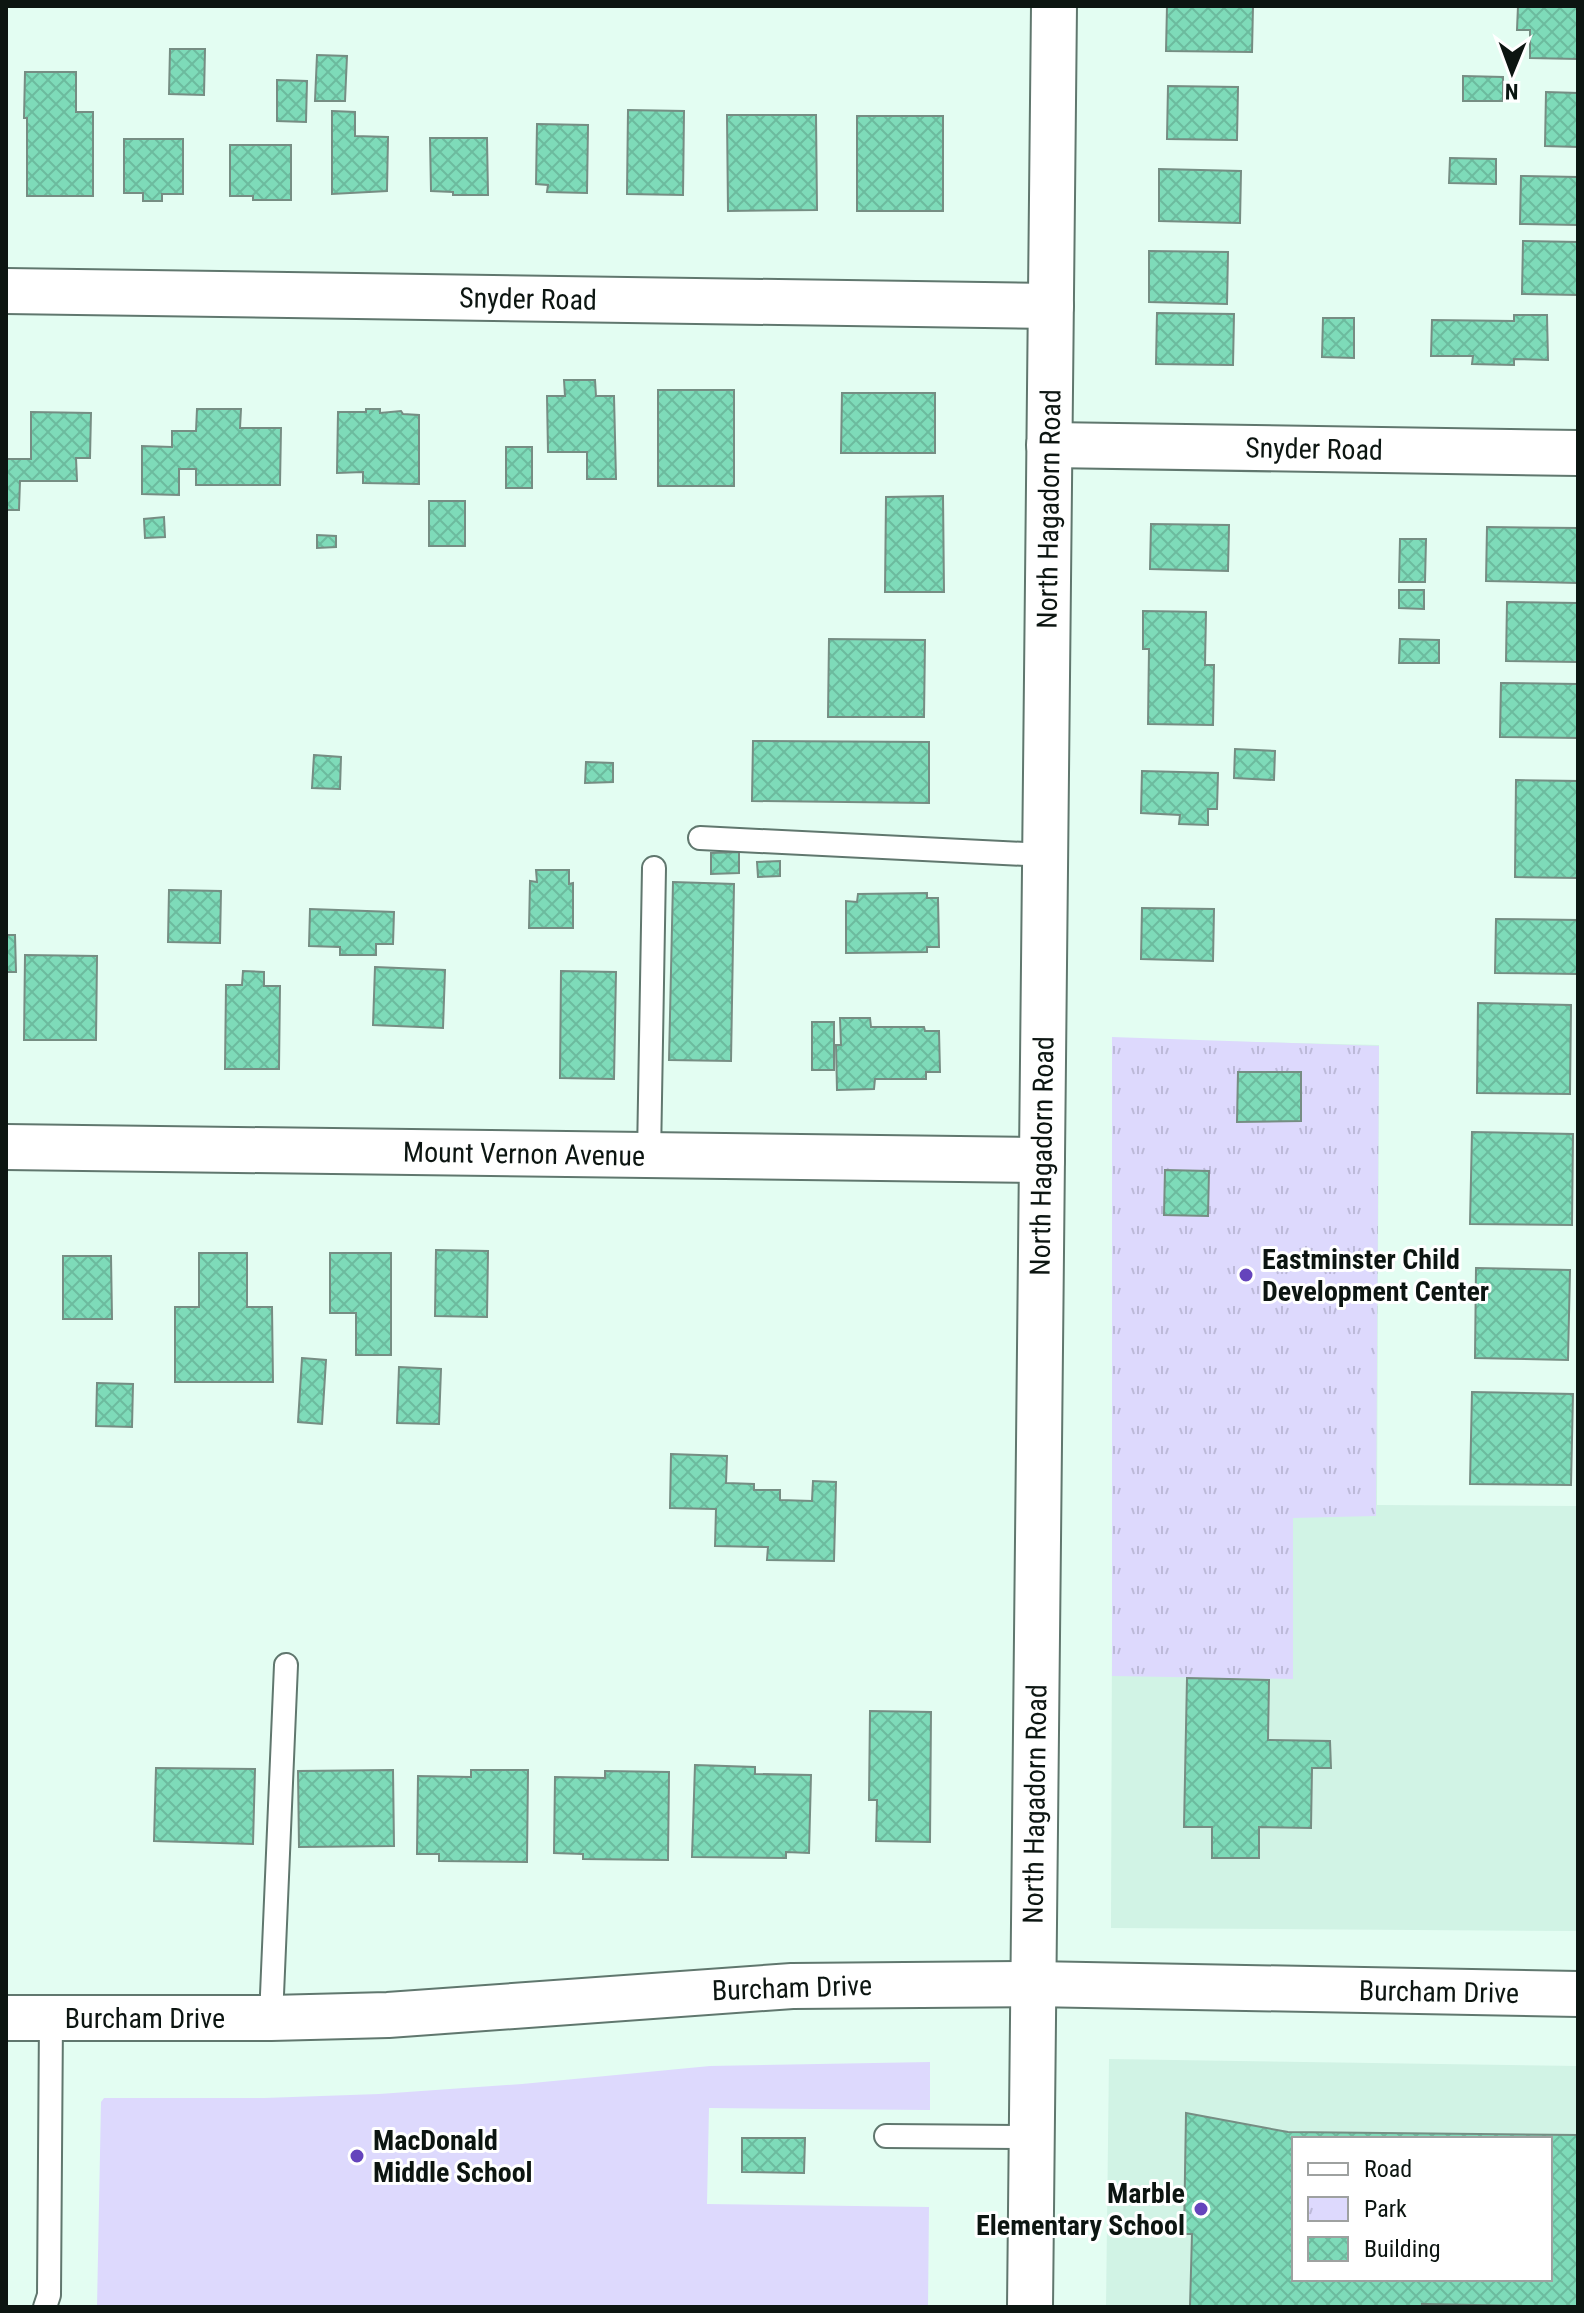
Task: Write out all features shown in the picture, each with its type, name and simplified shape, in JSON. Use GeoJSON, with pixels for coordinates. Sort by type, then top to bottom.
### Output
{"type":"FeatureCollection","features":[{"type":"Feature","properties":{"kind":"street","name":"North Hagadorn Road"},"geometry":{"type":"LineString","coordinates":[[1030,2307],[1054,6]]}},
{"type":"Feature","properties":{"kind":"street","name":"Snyder Road"},"geometry":{"type":"LineString","coordinates":[[6,291],[1051,306]]}},
{"type":"Feature","properties":{"kind":"street","name":"Snyder Road"},"geometry":{"type":"LineString","coordinates":[[1049,445],[1578,453]]}},
{"type":"Feature","properties":{"kind":"street","name":"Mount Vernon Avenue"},"geometry":{"type":"LineString","coordinates":[[6,1147],[1042,1160]]}},
{"type":"Feature","properties":{"kind":"street","name":"Burcham Drive"},"geometry":{"type":"LineString","coordinates":[[6,2018],[388,2015],[792,1986],[1033,1984],[1578,1994]]}},
{"type":"Feature","properties":{"kind":"lane"},"geometry":{"type":"LineString","coordinates":[[700,838],[1045,855]]}},
{"type":"Feature","properties":{"kind":"lane"},"geometry":{"type":"LineString","coordinates":[[649,1156],[654,868]]}},
{"type":"Feature","properties":{"kind":"lane"},"geometry":{"type":"LineString","coordinates":[[271,2018],[286,1665]]}},
{"type":"Feature","properties":{"kind":"lane"},"geometry":{"type":"LineString","coordinates":[[45,2307],[49,2295],[51,2018]]}},
{"type":"Feature","properties":{"kind":"lane"},"geometry":{"type":"LineString","coordinates":[[886,2136],[1031,2137]]}},
{"type":"Feature","properties":{"kind":"shaded area","name":"Eastminster Child Development Center"},"geometry":{"type":"Polygon","coordinates":[[[1114,1039],[1379,1045],[1377,1505],[1578,1506],[1578,1931],[1111,1928],[1114,1039]]]}},
{"type":"Feature","properties":{"kind":"shaded area","name":"Marble Elementary School"},"geometry":{"type":"Polygon","coordinates":[[[1109,2059],[1578,2066],[1578,2307],[1106,2307],[1109,2059]]]}},
{"type":"Feature","properties":{"kind":"green space"},"geometry":{"type":"Polygon","coordinates":[[[1112,1037],[1379,1046],[1376,1516],[1293,1518],[1293,1679],[1112,1676],[1112,1037]]]}},
{"type":"Feature","properties":{"kind":"green space","name":"MacDonald Middle School"},"geometry":{"type":"Polygon","coordinates":[[[930,2062],[930,2110],[709,2108],[707,2204],[929,2207],[928,2307],[97,2307],[101,2102],[104,2098],[379,2094],[710,2066],[930,2062]]]}},
{"type":"Feature","properties":{"kind":"building"},"geometry":{"type":"Polygon","coordinates":[[[1167,6],[1253,6],[1252,52],[1166,51],[1167,6]]]}},
{"type":"Feature","properties":{"kind":"building"},"geometry":{"type":"Polygon","coordinates":[[[1518,6],[1578,7],[1578,59],[1530,58],[1530,30],[1517,30],[1518,6]]]}},
{"type":"Feature","properties":{"kind":"building"},"geometry":{"type":"Polygon","coordinates":[[[170,49],[205,49],[204,95],[169,94],[170,49]]]}},
{"type":"Feature","properties":{"kind":"building"},"geometry":{"type":"Polygon","coordinates":[[[317,55],[347,56],[345,101],[315,101],[317,55]]]}},
{"type":"Feature","properties":{"kind":"building"},"geometry":{"type":"Polygon","coordinates":[[[25,72],[76,72],[76,112],[93,112],[93,196],[27,196],[25,72]]]}},
{"type":"Feature","properties":{"kind":"building"},"geometry":{"type":"Polygon","coordinates":[[[1463,76],[1503,77],[1503,101],[1463,101],[1463,76]]]}},
{"type":"Feature","properties":{"kind":"building"},"geometry":{"type":"Polygon","coordinates":[[[277,80],[307,81],[306,122],[277,121],[277,80]]]}},
{"type":"Feature","properties":{"kind":"building"},"geometry":{"type":"Polygon","coordinates":[[[1168,86],[1238,87],[1237,140],[1167,139],[1168,86]]]}},
{"type":"Feature","properties":{"kind":"building"},"geometry":{"type":"Polygon","coordinates":[[[1546,92],[1578,93],[1578,147],[1545,146],[1546,92]]]}},
{"type":"Feature","properties":{"kind":"building"},"geometry":{"type":"Polygon","coordinates":[[[628,110],[684,111],[683,195],[627,194],[628,110]]]}},
{"type":"Feature","properties":{"kind":"building"},"geometry":{"type":"Polygon","coordinates":[[[332,111],[355,112],[355,136],[388,137],[387,191],[332,194],[332,111]]]}},
{"type":"Feature","properties":{"kind":"building"},"geometry":{"type":"Polygon","coordinates":[[[727,115],[816,115],[817,210],[728,211],[727,115]]]}},
{"type":"Feature","properties":{"kind":"building"},"geometry":{"type":"Polygon","coordinates":[[[857,116],[943,116],[943,211],[857,211],[857,116]]]}},
{"type":"Feature","properties":{"kind":"building"},"geometry":{"type":"Polygon","coordinates":[[[537,124],[588,125],[587,193],[547,192],[548,185],[536,184],[537,124]]]}},
{"type":"Feature","properties":{"kind":"building"},"geometry":{"type":"Polygon","coordinates":[[[430,138],[487,138],[488,195],[453,195],[453,192],[431,191],[430,138]]]}},
{"type":"Feature","properties":{"kind":"building"},"geometry":{"type":"Polygon","coordinates":[[[124,139],[183,139],[183,194],[162,194],[162,201],[143,201],[143,193],[124,193],[124,139]]]}},
{"type":"Feature","properties":{"kind":"building"},"geometry":{"type":"Polygon","coordinates":[[[230,145],[291,145],[291,200],[253,200],[253,196],[230,196],[230,145]]]}},
{"type":"Feature","properties":{"kind":"building"},"geometry":{"type":"Polygon","coordinates":[[[1450,158],[1496,159],[1496,184],[1449,183],[1450,158]]]}},
{"type":"Feature","properties":{"kind":"building"},"geometry":{"type":"Polygon","coordinates":[[[1159,169],[1241,171],[1240,223],[1159,221],[1159,169]]]}},
{"type":"Feature","properties":{"kind":"building"},"geometry":{"type":"Polygon","coordinates":[[[1521,176],[1578,177],[1578,225],[1520,224],[1521,176]]]}},
{"type":"Feature","properties":{"kind":"building"},"geometry":{"type":"Polygon","coordinates":[[[1523,241],[1578,242],[1578,295],[1522,294],[1523,241]]]}},
{"type":"Feature","properties":{"kind":"building"},"geometry":{"type":"Polygon","coordinates":[[[1149,251],[1228,252],[1227,304],[1149,302],[1149,251]]]}},
{"type":"Feature","properties":{"kind":"building"},"geometry":{"type":"Polygon","coordinates":[[[1157,313],[1234,314],[1233,365],[1156,364],[1157,313]]]}},
{"type":"Feature","properties":{"kind":"building"},"geometry":{"type":"Polygon","coordinates":[[[1514,315],[1547,315],[1548,360],[1514,359],[1514,365],[1472,364],[1473,356],[1431,356],[1432,320],[1514,321],[1514,315]]]}},
{"type":"Feature","properties":{"kind":"building"},"geometry":{"type":"Polygon","coordinates":[[[1323,318],[1354,318],[1354,358],[1322,357],[1323,318]]]}},
{"type":"Feature","properties":{"kind":"building"},"geometry":{"type":"Polygon","coordinates":[[[564,380],[595,380],[596,396],[614,396],[616,479],[587,479],[587,452],[548,452],[547,396],[565,396],[564,380]]]}},
{"type":"Feature","properties":{"kind":"building"},"geometry":{"type":"Polygon","coordinates":[[[658,390],[734,390],[734,486],[658,486],[658,390]]]}},
{"type":"Feature","properties":{"kind":"building"},"geometry":{"type":"Polygon","coordinates":[[[842,393],[935,393],[935,453],[841,453],[842,393]]]}},
{"type":"Feature","properties":{"kind":"building"},"geometry":{"type":"Polygon","coordinates":[[[197,409],[241,409],[240,428],[281,428],[280,485],[196,485],[196,469],[179,469],[179,495],[142,494],[142,446],[172,447],[172,431],[196,431],[197,409]]]}},
{"type":"Feature","properties":{"kind":"building"},"geometry":{"type":"Polygon","coordinates":[[[366,409],[419,415],[419,484],[363,483],[363,472],[337,473],[338,412],[366,412],[366,409]]]}},
{"type":"Feature","properties":{"kind":"building"},"geometry":{"type":"Polygon","coordinates":[[[31,412],[91,413],[90,458],[76,458],[77,481],[20,481],[19,510],[6,510],[6,459],[31,459],[31,412]]]}},
{"type":"Feature","properties":{"kind":"building"},"geometry":{"type":"Polygon","coordinates":[[[506,447],[532,447],[532,488],[506,488],[506,447]]]}},
{"type":"Feature","properties":{"kind":"building"},"geometry":{"type":"Polygon","coordinates":[[[943,496],[944,592],[885,592],[886,497],[943,496]]]}},
{"type":"Feature","properties":{"kind":"building"},"geometry":{"type":"Polygon","coordinates":[[[429,501],[465,501],[465,546],[429,546],[429,501]]]}},
{"type":"Feature","properties":{"kind":"building"},"geometry":{"type":"Polygon","coordinates":[[[164,517],[165,537],[145,538],[144,519],[164,517]]]}},
{"type":"Feature","properties":{"kind":"building"},"geometry":{"type":"Polygon","coordinates":[[[1151,524],[1229,525],[1228,571],[1150,569],[1151,524]]]}},
{"type":"Feature","properties":{"kind":"building"},"geometry":{"type":"Polygon","coordinates":[[[1487,527],[1578,528],[1578,583],[1486,581],[1487,527]]]}},
{"type":"Feature","properties":{"kind":"building"},"geometry":{"type":"Polygon","coordinates":[[[317,535],[336,536],[336,547],[317,548],[317,535]]]}},
{"type":"Feature","properties":{"kind":"building"},"geometry":{"type":"Polygon","coordinates":[[[1400,539],[1426,539],[1425,582],[1399,582],[1400,539]]]}},
{"type":"Feature","properties":{"kind":"building"},"geometry":{"type":"Polygon","coordinates":[[[1399,590],[1424,590],[1424,609],[1399,608],[1399,590]]]}},
{"type":"Feature","properties":{"kind":"building"},"geometry":{"type":"Polygon","coordinates":[[[1507,602],[1578,603],[1578,662],[1506,661],[1507,602]]]}},
{"type":"Feature","properties":{"kind":"building"},"geometry":{"type":"Polygon","coordinates":[[[1143,611],[1206,612],[1205,665],[1214,665],[1213,725],[1148,724],[1149,649],[1143,649],[1143,611]]]}},
{"type":"Feature","properties":{"kind":"building"},"geometry":{"type":"Polygon","coordinates":[[[829,639],[925,640],[924,717],[828,717],[829,639]]]}},
{"type":"Feature","properties":{"kind":"building"},"geometry":{"type":"Polygon","coordinates":[[[1400,639],[1439,640],[1439,663],[1399,663],[1400,639]]]}},
{"type":"Feature","properties":{"kind":"building"},"geometry":{"type":"Polygon","coordinates":[[[1501,683],[1578,684],[1578,738],[1500,737],[1501,683]]]}},
{"type":"Feature","properties":{"kind":"building"},"geometry":{"type":"Polygon","coordinates":[[[753,741],[929,742],[929,803],[752,801],[753,741]]]}},
{"type":"Feature","properties":{"kind":"building"},"geometry":{"type":"Polygon","coordinates":[[[1235,749],[1275,751],[1274,780],[1234,778],[1235,749]]]}},
{"type":"Feature","properties":{"kind":"building"},"geometry":{"type":"Polygon","coordinates":[[[314,755],[341,757],[340,789],[312,788],[314,755]]]}},
{"type":"Feature","properties":{"kind":"building"},"geometry":{"type":"Polygon","coordinates":[[[586,762],[613,763],[613,782],[585,783],[586,762]]]}},
{"type":"Feature","properties":{"kind":"building"},"geometry":{"type":"Polygon","coordinates":[[[1142,771],[1218,773],[1217,809],[1208,809],[1208,825],[1179,824],[1180,815],[1141,813],[1142,771]]]}},
{"type":"Feature","properties":{"kind":"building"},"geometry":{"type":"Polygon","coordinates":[[[1516,780],[1578,781],[1578,878],[1515,877],[1516,780]]]}},
{"type":"Feature","properties":{"kind":"building"},"geometry":{"type":"Polygon","coordinates":[[[739,852],[739,873],[711,874],[711,853],[739,852]]]}},
{"type":"Feature","properties":{"kind":"building"},"geometry":{"type":"Polygon","coordinates":[[[780,861],[780,876],[758,877],[757,862],[780,861]]]}},
{"type":"Feature","properties":{"kind":"building"},"geometry":{"type":"Polygon","coordinates":[[[536,870],[569,870],[569,884],[573,883],[573,928],[529,928],[530,881],[537,882],[536,870]]]}},
{"type":"Feature","properties":{"kind":"building"},"geometry":{"type":"Polygon","coordinates":[[[673,882],[734,884],[731,1061],[669,1060],[673,882]]]}},
{"type":"Feature","properties":{"kind":"building"},"geometry":{"type":"Polygon","coordinates":[[[169,890],[221,891],[220,943],[168,942],[169,890]]]}},
{"type":"Feature","properties":{"kind":"building"},"geometry":{"type":"Polygon","coordinates":[[[927,893],[927,898],[938,898],[939,947],[927,947],[927,952],[846,953],[846,901],[857,902],[858,894],[927,893]]]}},
{"type":"Feature","properties":{"kind":"building"},"geometry":{"type":"Polygon","coordinates":[[[1142,908],[1214,909],[1213,961],[1141,959],[1142,908]]]}},
{"type":"Feature","properties":{"kind":"building"},"geometry":{"type":"Polygon","coordinates":[[[310,909],[394,912],[393,944],[376,944],[376,955],[340,955],[340,947],[309,946],[310,909]]]}},
{"type":"Feature","properties":{"kind":"building"},"geometry":{"type":"Polygon","coordinates":[[[1496,919],[1578,920],[1578,974],[1495,973],[1496,919]]]}},
{"type":"Feature","properties":{"kind":"building"},"geometry":{"type":"Polygon","coordinates":[[[6,935],[15,935],[16,972],[6,972],[6,935]]]}},
{"type":"Feature","properties":{"kind":"building"},"geometry":{"type":"Polygon","coordinates":[[[25,955],[97,956],[96,1040],[24,1040],[25,955]]]}},
{"type":"Feature","properties":{"kind":"building"},"geometry":{"type":"Polygon","coordinates":[[[375,967],[445,970],[443,1028],[373,1025],[375,967]]]}},
{"type":"Feature","properties":{"kind":"building"},"geometry":{"type":"Polygon","coordinates":[[[243,971],[264,972],[264,986],[280,986],[279,1069],[225,1069],[226,985],[242,985],[243,971]]]}},
{"type":"Feature","properties":{"kind":"building"},"geometry":{"type":"Polygon","coordinates":[[[561,971],[616,972],[614,1079],[560,1078],[561,971]]]}},
{"type":"Feature","properties":{"kind":"building"},"geometry":{"type":"Polygon","coordinates":[[[1478,1003],[1571,1005],[1570,1094],[1477,1093],[1478,1003]]]}},
{"type":"Feature","properties":{"kind":"building"},"geometry":{"type":"Polygon","coordinates":[[[840,1018],[870,1018],[871,1027],[924,1027],[925,1031],[939,1031],[940,1072],[926,1072],[926,1079],[875,1079],[874,1089],[837,1090],[836,1045],[841,1045],[840,1018]]]}},
{"type":"Feature","properties":{"kind":"building"},"geometry":{"type":"Polygon","coordinates":[[[812,1022],[834,1022],[834,1070],[812,1070],[812,1022]]]}},
{"type":"Feature","properties":{"kind":"building"},"geometry":{"type":"Polygon","coordinates":[[[1238,1072],[1301,1072],[1301,1121],[1237,1122],[1238,1072]]]}},
{"type":"Feature","properties":{"kind":"building"},"geometry":{"type":"Polygon","coordinates":[[[1472,1132],[1573,1134],[1572,1225],[1470,1224],[1472,1132]]]}},
{"type":"Feature","properties":{"kind":"building"},"geometry":{"type":"Polygon","coordinates":[[[1165,1170],[1209,1171],[1208,1216],[1164,1215],[1165,1170]]]}},
{"type":"Feature","properties":{"kind":"building"},"geometry":{"type":"Polygon","coordinates":[[[436,1250],[488,1251],[487,1317],[435,1316],[436,1250]]]}},
{"type":"Feature","properties":{"kind":"building"},"geometry":{"type":"Polygon","coordinates":[[[199,1253],[247,1253],[247,1307],[272,1307],[273,1382],[175,1382],[175,1307],[199,1307],[199,1253]]]}},
{"type":"Feature","properties":{"kind":"building"},"geometry":{"type":"Polygon","coordinates":[[[330,1253],[391,1253],[391,1355],[356,1355],[356,1313],[330,1313],[330,1253]]]}},
{"type":"Feature","properties":{"kind":"building"},"geometry":{"type":"Polygon","coordinates":[[[63,1256],[111,1256],[112,1319],[63,1319],[63,1256]]]}},
{"type":"Feature","properties":{"kind":"building"},"geometry":{"type":"Polygon","coordinates":[[[1476,1268],[1570,1270],[1568,1360],[1475,1358],[1476,1268]]]}},
{"type":"Feature","properties":{"kind":"building"},"geometry":{"type":"Polygon","coordinates":[[[302,1358],[326,1360],[322,1424],[298,1422],[302,1358]]]}},
{"type":"Feature","properties":{"kind":"building"},"geometry":{"type":"Polygon","coordinates":[[[399,1367],[441,1369],[439,1424],[397,1423],[399,1367]]]}},
{"type":"Feature","properties":{"kind":"building"},"geometry":{"type":"Polygon","coordinates":[[[97,1383],[133,1384],[132,1427],[96,1426],[97,1383]]]}},
{"type":"Feature","properties":{"kind":"building"},"geometry":{"type":"Polygon","coordinates":[[[1472,1392],[1573,1394],[1571,1485],[1470,1484],[1472,1392]]]}},
{"type":"Feature","properties":{"kind":"building"},"geometry":{"type":"Polygon","coordinates":[[[671,1454],[727,1456],[726,1483],[754,1484],[754,1490],[780,1490],[780,1500],[812,1501],[813,1481],[836,1482],[834,1561],[767,1560],[768,1547],[715,1546],[716,1509],[670,1508],[671,1454]]]}},
{"type":"Feature","properties":{"kind":"building"},"geometry":{"type":"Polygon","coordinates":[[[1187,1678],[1269,1680],[1268,1740],[1330,1741],[1331,1768],[1312,1768],[1311,1828],[1259,1827],[1259,1858],[1212,1858],[1212,1827],[1184,1827],[1187,1678]]]}},
{"type":"Feature","properties":{"kind":"building"},"geometry":{"type":"Polygon","coordinates":[[[870,1711],[931,1712],[930,1842],[876,1841],[877,1800],[869,1800],[870,1711]]]}},
{"type":"Feature","properties":{"kind":"building"},"geometry":{"type":"Polygon","coordinates":[[[695,1765],[755,1767],[755,1774],[811,1775],[809,1853],[786,1852],[786,1858],[692,1857],[695,1765]]]}},
{"type":"Feature","properties":{"kind":"building"},"geometry":{"type":"Polygon","coordinates":[[[156,1768],[255,1769],[253,1844],[154,1841],[156,1768]]]}},
{"type":"Feature","properties":{"kind":"building"},"geometry":{"type":"Polygon","coordinates":[[[393,1770],[394,1846],[299,1847],[298,1771],[393,1770]]]}},
{"type":"Feature","properties":{"kind":"building"},"geometry":{"type":"Polygon","coordinates":[[[471,1770],[528,1770],[527,1862],[439,1861],[439,1854],[417,1854],[418,1776],[471,1777],[471,1770]]]}},
{"type":"Feature","properties":{"kind":"building"},"geometry":{"type":"Polygon","coordinates":[[[605,1771],[669,1772],[668,1860],[583,1859],[583,1854],[554,1853],[555,1777],[605,1778],[605,1771]]]}},
{"type":"Feature","properties":{"kind":"building"},"geometry":{"type":"Polygon","coordinates":[[[1186,2113],[1288,2132],[1578,2135],[1578,2307],[1422,2304],[1422,2307],[1190,2307],[1192,2234],[1184,2234],[1186,2113]]]}},
{"type":"Feature","properties":{"kind":"building"},"geometry":{"type":"Polygon","coordinates":[[[742,2138],[805,2138],[804,2173],[742,2172],[742,2138]]]}},
{"type":"Feature","properties":{"kind":"place","name":"Eastminster Child Development Center"},"geometry":{"type":"Point","coordinates":[1246,1275]}},
{"type":"Feature","properties":{"kind":"place","name":"MacDonald Middle School"},"geometry":{"type":"Point","coordinates":[357,2156]}},
{"type":"Feature","properties":{"kind":"place","name":"Marble Elementary School"},"geometry":{"type":"Point","coordinates":[1201,2209]}}]}
